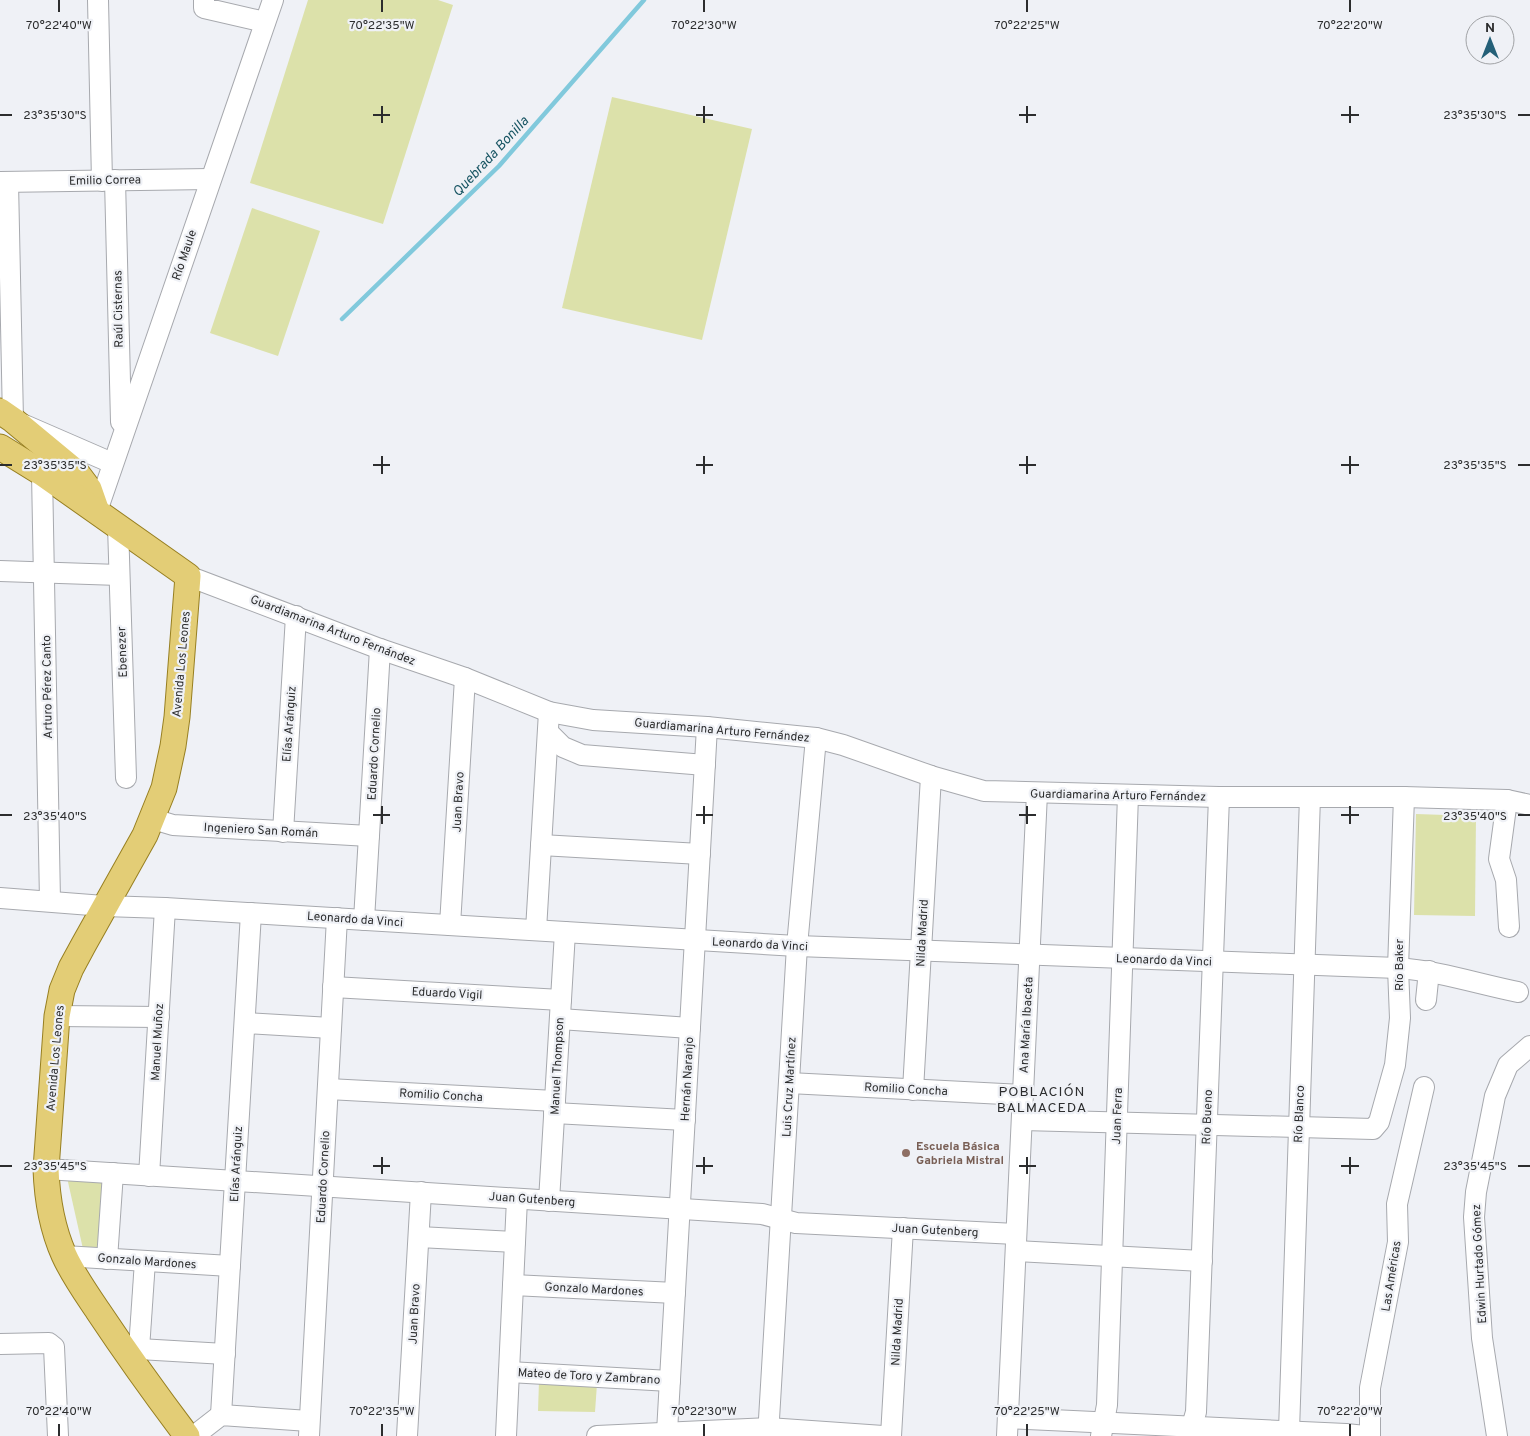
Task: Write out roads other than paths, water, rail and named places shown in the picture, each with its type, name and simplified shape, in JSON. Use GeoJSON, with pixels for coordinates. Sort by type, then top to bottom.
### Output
{"type":"FeatureCollection","features":[{"type":"Feature","properties":{"kind":"main road"},"geometry":{"type":"LineString","coordinates":[[7,415],[77,473],[89,490],[97,512]]}},
{"type":"Feature","properties":{"kind":"main road","name":"Guardiamarina Arturo Fernández"},"geometry":{"type":"LineString","coordinates":[[0,447],[42,473],[188,576]]}},
{"type":"Feature","properties":{"kind":"main road","name":"Avenida Los Leones"},"geometry":{"type":"LineString","coordinates":[[187,1436],[134,1353],[74,1274],[64,1256],[52,1218],[46,1169],[57,1016],[62,990],[68,974],[104,906],[153,819],[164,788],[173,746],[180,687],[188,576]]}},
{"type":"Feature","properties":{"kind":"street","name":"Raúl Cisternas"},"geometry":{"type":"LineString","coordinates":[[98,0],[122,437]]}},
{"type":"Feature","properties":{"kind":"street"},"geometry":{"type":"LineString","coordinates":[[204,0],[204,8],[265,22]]}},
{"type":"Feature","properties":{"kind":"street","name":"Río Maule"},"geometry":{"type":"LineString","coordinates":[[97,512],[112,463],[273,0]]}},
{"type":"Feature","properties":{"kind":"street","name":"Emilio Correa"},"geometry":{"type":"LineString","coordinates":[[4,182],[210,179]]}},
{"type":"Feature","properties":{"kind":"street"},"geometry":{"type":"LineString","coordinates":[[4,182],[7,415],[112,463]]}},
{"type":"Feature","properties":{"kind":"street","name":"Arturo Pérez Canto"},"geometry":{"type":"LineString","coordinates":[[42,473],[50,901]]}},
{"type":"Feature","properties":{"kind":"street","name":"Ebenezer"},"geometry":{"type":"LineString","coordinates":[[118,526],[126,778]]}},
{"type":"Feature","properties":{"kind":"street"},"geometry":{"type":"LineString","coordinates":[[0,571],[119,575]]}},
{"type":"Feature","properties":{"kind":"street","name":"Guardiamarina Arturo Fernández"},"geometry":{"type":"LineString","coordinates":[[188,576],[380,649],[465,678],[549,712],[593,720],[707,727],[816,738],[843,744],[931,776],[984,791],[1219,798],[1404,797],[1507,800],[1530,805]]}},
{"type":"Feature","properties":{"kind":"street","name":"Elías Aránguiz"},"geometry":{"type":"LineString","coordinates":[[283,832],[296,616]]}},
{"type":"Feature","properties":{"kind":"street","name":"Eduardo Cornelio"},"geometry":{"type":"LineString","coordinates":[[364,920],[380,649]]}},
{"type":"Feature","properties":{"kind":"street","name":"Juan Bravo"},"geometry":{"type":"LineString","coordinates":[[450,925],[465,678]]}},
{"type":"Feature","properties":{"kind":"street"},"geometry":{"type":"LineString","coordinates":[[536,930],[549,712]]}},
{"type":"Feature","properties":{"kind":"street","name":"Hernán Naranjo"},"geometry":{"type":"LineString","coordinates":[[658,1434],[670,1381],[707,727]]}},
{"type":"Feature","properties":{"kind":"street"},"geometry":{"type":"LineString","coordinates":[[548,732],[563,747],[582,755],[705,765]]}},
{"type":"Feature","properties":{"kind":"street","name":"Luis Cruz Martínez"},"geometry":{"type":"LineString","coordinates":[[768,1432],[798,946],[816,738]]}},
{"type":"Feature","properties":{"kind":"street","name":"Nilda Madrid"},"geometry":{"type":"LineString","coordinates":[[914,1090],[931,776]]}},
{"type":"Feature","properties":{"kind":"street","name":"Ana María Ibaceta"},"geometry":{"type":"LineString","coordinates":[[1008,1427],[1037,793]]}},
{"type":"Feature","properties":{"kind":"street","name":"Juan Ferra"},"geometry":{"type":"LineString","coordinates":[[1103,1429],[1107,1405],[1128,795]]}},
{"type":"Feature","properties":{"kind":"street","name":"Río Baker"},"geometry":{"type":"LineString","coordinates":[[1299,1127],[1373,1129],[1379,1122],[1395,1065],[1400,1018],[1398,968],[1404,797]]}},
{"type":"Feature","properties":{"kind":"street","name":"Río Bueno"},"geometry":{"type":"LineString","coordinates":[[1191,1431],[1196,1412],[1219,798]]}},
{"type":"Feature","properties":{"kind":"street","name":"Río Blanco"},"geometry":{"type":"LineString","coordinates":[[1281,1433],[1299,1127],[1310,798]]}},
{"type":"Feature","properties":{"kind":"street"},"geometry":{"type":"LineString","coordinates":[[1507,800],[1499,858],[1506,880],[1509,927]]}},
{"type":"Feature","properties":{"kind":"street","name":"Ingeniero San Román"},"geometry":{"type":"LineString","coordinates":[[153,819],[173,825],[369,836]]}},
{"type":"Feature","properties":{"kind":"street"},"geometry":{"type":"LineString","coordinates":[[541,845],[700,854]]}},
{"type":"Feature","properties":{"kind":"street","name":"Leonardo da Vinci"},"geometry":{"type":"LineString","coordinates":[[0,898],[104,906],[252,913],[798,946],[1398,968],[1429,971],[1476,984],[1518,992]]}},
{"type":"Feature","properties":{"kind":"street","name":"Manuel Muñoz"},"geometry":{"type":"LineString","coordinates":[[149,1176],[165,908]]}},
{"type":"Feature","properties":{"kind":"street","name":"Elías Aránguiz"},"geometry":{"type":"LineString","coordinates":[[221,1416],[252,913]]}},
{"type":"Feature","properties":{"kind":"street","name":"Eduardo Cornelio"},"geometry":{"type":"LineString","coordinates":[[309,1429],[337,918]]}},
{"type":"Feature","properties":{"kind":"street","name":"Manuel Thompson"},"geometry":{"type":"LineString","coordinates":[[549,1200],[565,932]]}},
{"type":"Feature","properties":{"kind":"street"},"geometry":{"type":"LineString","coordinates":[[1426,1000],[1429,971]]}},
{"type":"Feature","properties":{"kind":"street","name":"Eduardo Vigil"},"geometry":{"type":"LineString","coordinates":[[334,987],[560,1009],[690,1028]]}},
{"type":"Feature","properties":{"kind":"street"},"geometry":{"type":"LineString","coordinates":[[57,1016],[159,1017]]}},
{"type":"Feature","properties":{"kind":"street"},"geometry":{"type":"LineString","coordinates":[[245,1023],[331,1028]]}},
{"type":"Feature","properties":{"kind":"street","name":"Edwin Hurtado Gómez"},"geometry":{"type":"LineString","coordinates":[[1497,1436],[1482,1338],[1474,1217],[1476,1192],[1495,1096],[1508,1065],[1530,1046]]}},
{"type":"Feature","properties":{"kind":"street","name":"Romilio Concha"},"geometry":{"type":"LineString","coordinates":[[789,1083],[1023,1095]]}},
{"type":"Feature","properties":{"kind":"street","name":"Las Américas"},"geometry":{"type":"LineString","coordinates":[[1370,1436],[1370,1388],[1398,1242],[1398,1204],[1424,1087]]}},
{"type":"Feature","properties":{"kind":"street","name":"Romilio Concha"},"geometry":{"type":"LineString","coordinates":[[328,1089],[554,1107],[684,1120]]}},
{"type":"Feature","properties":{"kind":"street"},"geometry":{"type":"LineString","coordinates":[[1022,1120],[1299,1127]]}},
{"type":"Feature","properties":{"kind":"street","name":"Juan Gutenberg"},"geometry":{"type":"LineString","coordinates":[[46,1169],[762,1214],[796,1224],[903,1228],[1112,1256],[1202,1261]]}},
{"type":"Feature","properties":{"kind":"street"},"geometry":{"type":"LineString","coordinates":[[107,1258],[113,1173]]}},
{"type":"Feature","properties":{"kind":"street","name":"Juan Bravo"},"geometry":{"type":"LineString","coordinates":[[407,1436],[421,1192]]}},
{"type":"Feature","properties":{"kind":"street"},"geometry":{"type":"LineString","coordinates":[[506,1436],[517,1198]]}},
{"type":"Feature","properties":{"kind":"street","name":"Nilda Madrid"},"geometry":{"type":"LineString","coordinates":[[891,1436],[903,1228]]}},
{"type":"Feature","properties":{"kind":"street"},"geometry":{"type":"LineString","coordinates":[[419,1237],[515,1242]]}},
{"type":"Feature","properties":{"kind":"street","name":"Gonzalo Mardones"},"geometry":{"type":"LineString","coordinates":[[64,1256],[230,1266]]}},
{"type":"Feature","properties":{"kind":"street"},"geometry":{"type":"LineString","coordinates":[[146,1261],[134,1353],[225,1354]]}},
{"type":"Feature","properties":{"kind":"street","name":"Gonzalo Mardones"},"geometry":{"type":"LineString","coordinates":[[513,1285],[674,1293]]}},
{"type":"Feature","properties":{"kind":"street"},"geometry":{"type":"LineString","coordinates":[[0,1344],[49,1343],[54,1347],[58,1436]]}},
{"type":"Feature","properties":{"kind":"street","name":"Mateo de Toro y Zambrano"},"geometry":{"type":"LineString","coordinates":[[509,1372],[670,1381]]}},
{"type":"Feature","properties":{"kind":"street"},"geometry":{"type":"LineString","coordinates":[[194,1436],[221,1416],[309,1429]]}},
{"type":"Feature","properties":{"kind":"street"},"geometry":{"type":"LineString","coordinates":[[1008,1427],[1355,1435]]}},
{"type":"Feature","properties":{"kind":"street"},"geometry":{"type":"LineString","coordinates":[[597,1436],[768,1432],[883,1436]]}},
{"type":"Feature","properties":{"kind":"waterway","name":"Quebrada Bonilla"},"geometry":{"type":"LineString","coordinates":[[342,319],[499,166],[644,0]]}},
{"type":"Feature","properties":{"kind":"place","name":"Escuela Básica Gabriela Mistral"},"geometry":{"type":"Point","coordinates":[906,1153]}},
{"type":"Feature","properties":{"kind":"district","name":"POBLACIÓN BALMACEDA"},"geometry":{"type":"Point","coordinates":[1042,1100]}}]}
